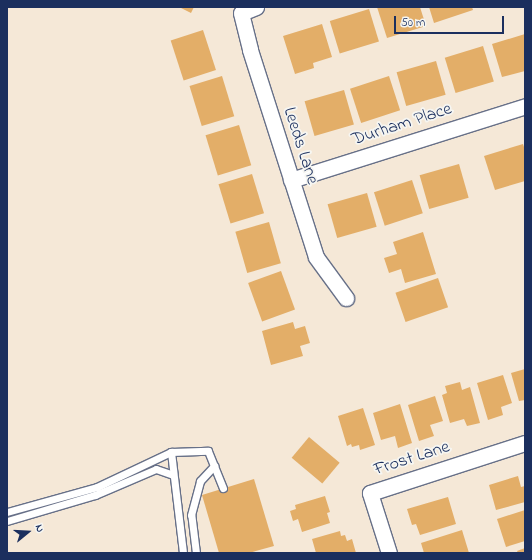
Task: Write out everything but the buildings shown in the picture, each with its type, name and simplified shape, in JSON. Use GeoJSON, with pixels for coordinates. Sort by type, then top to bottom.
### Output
{"type":"FeatureCollection","features":[{"type":"Feature","properties":{"kind":"street","name":"Leeds Lane"},"geometry":{"type":"LineString","coordinates":[[256,7],[241,13],[250,50],[316,257],[346,298]]}},
{"type":"Feature","properties":{"kind":"street","name":"Durham Place"},"geometry":{"type":"LineString","coordinates":[[291,180],[525,106]]}},
{"type":"Feature","properties":{"kind":"street","name":"Frost Lane"},"geometry":{"type":"LineString","coordinates":[[389,553],[370,492],[525,443]]}},
{"type":"Feature","properties":{"kind":"lane"},"geometry":{"type":"LineString","coordinates":[[7,512],[98,487],[171,452],[208,451],[223,488]]}},
{"type":"Feature","properties":{"kind":"lane"},"geometry":{"type":"LineString","coordinates":[[171,452],[183,553]]}},
{"type":"Feature","properties":{"kind":"lane"},"geometry":{"type":"LineString","coordinates":[[196,553],[192,515],[200,481],[214,466]]}},
{"type":"Feature","properties":{"kind":"lane"},"geometry":{"type":"LineString","coordinates":[[7,522],[95,495],[156,469],[173,475]]}}]}
